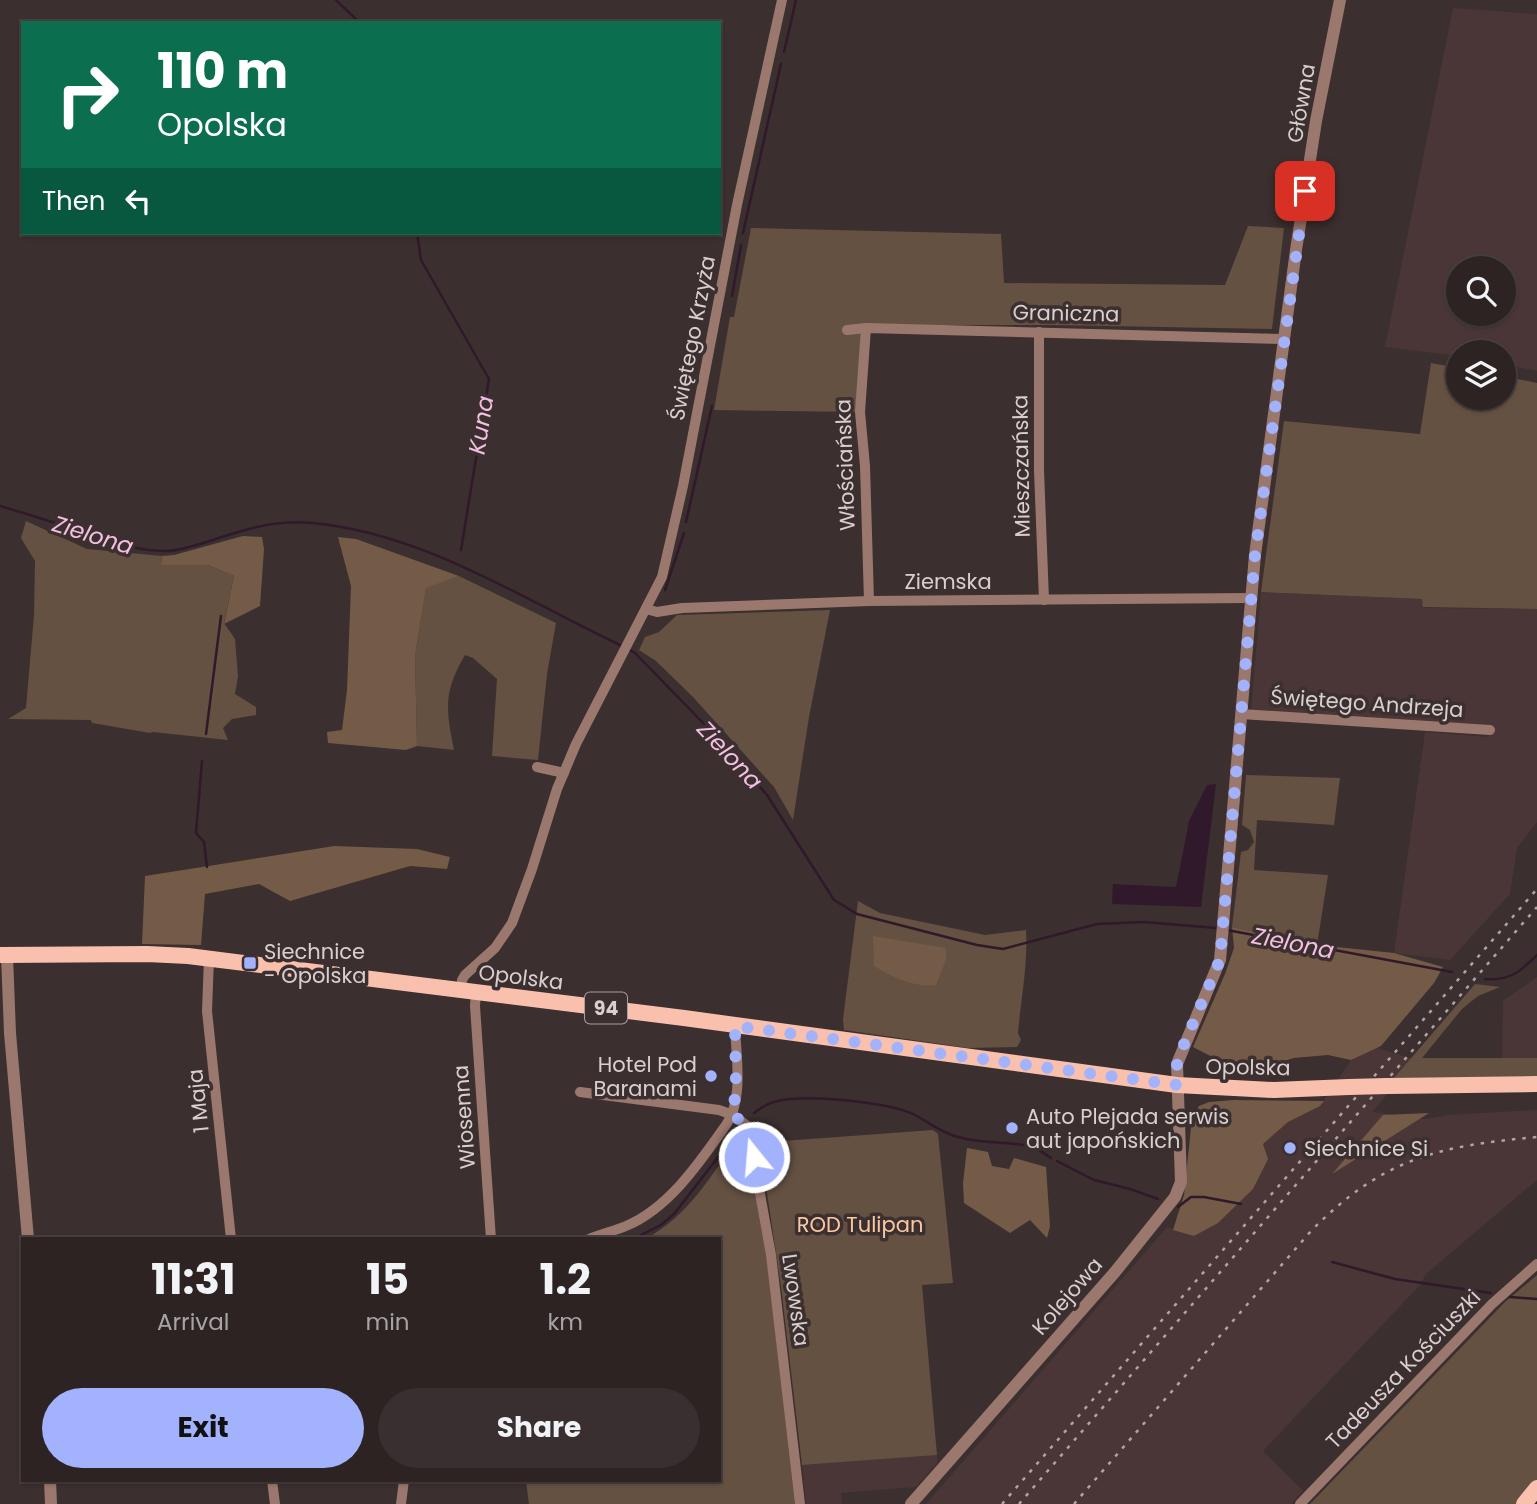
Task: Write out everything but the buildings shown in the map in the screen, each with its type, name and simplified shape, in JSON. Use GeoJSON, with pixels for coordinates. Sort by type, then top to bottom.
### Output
{"type":"FeatureCollection","features":[{"type":"Feature","properties":{"kind":"main road","name":"Opolska"},"geometry":{"type":"LineString","coordinates":[[3,956],[147,954],[209,958],[1177,1085],[1274,1090],[1537,1084]]}},
{"type":"Feature","properties":{"kind":"main road"},"geometry":{"type":"LineString","coordinates":[[1524,1504],[1537,1488]]}},
{"type":"Feature","properties":{"kind":"street","name":"Świętego Krzyża"},"geometry":{"type":"LineString","coordinates":[[564,773],[576,744],[662,577],[683,486],[737,205],[782,0]]}},
{"type":"Feature","properties":{"kind":"street","name":"Główna"},"geometry":{"type":"LineString","coordinates":[[1241,713],[1251,598],[1284,339],[1316,121],[1339,0]]}},
{"type":"Feature","properties":{"kind":"street","name":"Graniczna"},"geometry":{"type":"LineString","coordinates":[[847,330],[866,328],[1284,339]]}},
{"type":"Feature","properties":{"kind":"street","name":"Włościańska"},"geometry":{"type":"LineString","coordinates":[[866,328],[860,412],[865,466],[869,601]]}},
{"type":"Feature","properties":{"kind":"street","name":"Mieszczańska"},"geometry":{"type":"LineString","coordinates":[[1039,332],[1039,470],[1044,600]]}},
{"type":"Feature","properties":{"kind":"street","name":"Ziemska"},"geometry":{"type":"LineString","coordinates":[[646,609],[657,612],[682,608],[869,601],[1251,598]]}},
{"type":"Feature","properties":{"kind":"street","name":"Świętego Andrzeja"},"geometry":{"type":"LineString","coordinates":[[1241,713],[1490,730]]}},
{"type":"Feature","properties":{"kind":"street","name":"Kolejowa"},"geometry":{"type":"LineString","coordinates":[[911,1504],[1115,1272],[1175,1197],[1182,1171],[1177,1064],[1217,969],[1241,713]]}},
{"type":"Feature","properties":{"kind":"street"},"geometry":{"type":"LineString","coordinates":[[469,991],[462,980],[495,948],[512,923],[564,773],[537,767]]}},
{"type":"Feature","properties":{"kind":"street"},"geometry":{"type":"LineString","coordinates":[[3,956],[28,1237]]}},
{"type":"Feature","properties":{"kind":"street","name":"1 Maja"},"geometry":{"type":"LineString","coordinates":[[209,958],[207,1011],[231,1237]]}},
{"type":"Feature","properties":{"kind":"street","name":"Wiosenna"},"geometry":{"type":"LineString","coordinates":[[469,991],[475,1006],[491,1237]]}},
{"type":"Feature","properties":{"kind":"street"},"geometry":{"type":"LineString","coordinates":[[595,1237],[626,1226],[659,1205],[699,1161],[733,1115],[736,1086],[735,1026]]}},
{"type":"Feature","properties":{"kind":"street"},"geometry":{"type":"LineString","coordinates":[[580,1092],[719,1110],[733,1115]]}},
{"type":"Feature","properties":{"kind":"street","name":"Lwowska"},"geometry":{"type":"LineString","coordinates":[[733,1115],[746,1125],[749,1133],[771,1255],[800,1504]]}},
{"type":"Feature","properties":{"kind":"street","name":"Tadeusza Kościuszki"},"geometry":{"type":"LineString","coordinates":[[1300,1504],[1492,1304],[1537,1264]]}},
{"type":"Feature","properties":{"kind":"street"},"geometry":{"type":"LineString","coordinates":[[50,1482],[51,1504]]}},
{"type":"Feature","properties":{"kind":"street"},"geometry":{"type":"LineString","coordinates":[[272,1482],[275,1504]]}},
{"type":"Feature","properties":{"kind":"street"},"geometry":{"type":"LineString","coordinates":[[401,1504],[404,1482]]}},
{"type":"Feature","properties":{"kind":"shaded area"},"geometry":{"type":"Polygon","coordinates":[[[1453,8],[1537,14],[1537,371],[1516,367],[1516,340],[1446,340],[1446,355],[1385,347],[1453,8]]]}},
{"type":"Feature","properties":{"kind":"shaded area"},"geometry":{"type":"Polygon","coordinates":[[[243,536],[262,537],[264,549],[260,606],[224,624],[234,576],[208,565],[161,565],[162,556],[243,536]]]}},
{"type":"Feature","properties":{"kind":"shaded area"},"geometry":{"type":"Polygon","coordinates":[[[338,537],[356,539],[459,576],[426,588],[415,656],[417,746],[406,750],[328,743],[327,732],[342,730],[347,690],[351,586],[338,537]]]}},
{"type":"Feature","properties":{"kind":"shaded area"},"geometry":{"type":"Polygon","coordinates":[[[1261,592],[1422,599],[1424,608],[1537,609],[1537,822],[1517,848],[1510,894],[1450,960],[1394,953],[1425,732],[1489,737],[1490,725],[1251,711],[1261,592]]]}},
{"type":"Feature","properties":{"kind":"shaded area"},"geometry":{"type":"Polygon","coordinates":[[[1216,784],[1201,907],[1112,904],[1113,884],[1176,887],[1189,821],[1207,785],[1216,784]]]}},
{"type":"Feature","properties":{"kind":"shaded area"},"geometry":{"type":"Polygon","coordinates":[[[334,846],[417,849],[450,857],[447,869],[410,866],[290,901],[259,884],[205,894],[201,945],[142,944],[145,876],[334,846]]]}},
{"type":"Feature","properties":{"kind":"shaded area"},"geometry":{"type":"Polygon","coordinates":[[[1232,927],[1317,945],[1394,953],[1443,967],[1434,983],[1381,1046],[1351,1060],[1328,1055],[1294,1058],[1256,1069],[1218,1060],[1193,1047],[1234,948],[1232,927]]]}},
{"type":"Feature","properties":{"kind":"shaded area"},"geometry":{"type":"Polygon","coordinates":[[[873,936],[946,948],[946,960],[936,985],[912,983],[874,966],[873,936]]]}},
{"type":"Feature","properties":{"kind":"shaded area"},"geometry":{"type":"Polygon","coordinates":[[[1537,977],[1537,1058],[1502,1059],[1503,1001],[1537,977]]]}},
{"type":"Feature","properties":{"kind":"shaded area"},"geometry":{"type":"Polygon","coordinates":[[[1374,1047],[1417,1060],[1372,1112],[1425,1119],[1448,1115],[1537,1110],[1537,1180],[1426,1274],[1420,1285],[1263,1451],[1303,1491],[1291,1504],[926,1504],[1167,1227],[1195,1236],[1262,1144],[1288,1122],[1320,1106],[1351,1060],[1374,1047]]]}},
{"type":"Feature","properties":{"kind":"shaded area"},"geometry":{"type":"Polygon","coordinates":[[[1324,1101],[1320,1106],[1288,1122],[1263,1144],[1268,1159],[1253,1189],[1218,1223],[1194,1236],[1173,1230],[1184,1195],[1192,1118],[1199,1106],[1209,1102],[1324,1101]]]}},
{"type":"Feature","properties":{"kind":"shaded area"},"geometry":{"type":"Polygon","coordinates":[[[1429,1113],[1332,1174],[1383,1115],[1429,1113]]]}},
{"type":"Feature","properties":{"kind":"shaded area"},"geometry":{"type":"Polygon","coordinates":[[[967,1148],[988,1152],[992,1166],[1009,1169],[1014,1158],[1046,1167],[1050,1226],[1047,1238],[1030,1220],[1010,1233],[964,1203],[967,1148]]]}},
{"type":"Feature","properties":{"kind":"shaded area"},"geometry":{"type":"Polygon","coordinates":[[[937,1455],[937,1463],[916,1487],[841,1493],[842,1504],[806,1504],[802,1465],[937,1455]]]}},
{"type":"Feature","properties":{"kind":"green space"},"geometry":{"type":"Polygon","coordinates":[[[1248,226],[1284,228],[1272,329],[851,325],[861,334],[860,412],[714,410],[730,317],[734,317],[751,228],[1001,234],[1004,283],[1225,285],[1248,226]]]}},
{"type":"Feature","properties":{"kind":"green space"},"geometry":{"type":"Polygon","coordinates":[[[1431,363],[1446,366],[1446,410],[1516,410],[1516,379],[1537,383],[1537,609],[1423,607],[1422,599],[1261,592],[1284,421],[1420,434],[1431,363]]]}},
{"type":"Feature","properties":{"kind":"green space"},"geometry":{"type":"Polygon","coordinates":[[[26,521],[87,549],[162,556],[161,565],[208,565],[234,576],[224,623],[235,639],[238,676],[235,694],[256,707],[256,715],[232,719],[223,728],[228,740],[150,733],[92,723],[91,720],[8,719],[26,708],[34,615],[35,561],[21,538],[26,521]]]}},
{"type":"Feature","properties":{"kind":"green space"},"geometry":{"type":"Polygon","coordinates":[[[459,576],[556,623],[547,674],[538,760],[492,756],[497,679],[473,658],[465,655],[453,680],[448,701],[454,750],[417,746],[415,656],[426,587],[459,576]]]}},
{"type":"Feature","properties":{"kind":"green space"},"geometry":{"type":"Polygon","coordinates":[[[830,610],[809,717],[793,820],[774,787],[693,697],[656,661],[639,650],[645,637],[659,632],[677,615],[830,610]]]}},
{"type":"Feature","properties":{"kind":"green space"},"geometry":{"type":"Polygon","coordinates":[[[1246,775],[1340,778],[1334,825],[1257,820],[1254,870],[1328,875],[1317,945],[1232,927],[1241,852],[1248,850],[1254,842],[1250,830],[1242,825],[1246,775]]]}},
{"type":"Feature","properties":{"kind":"green space"},"geometry":{"type":"Polygon","coordinates":[[[858,901],[880,913],[985,935],[1026,930],[1018,1033],[1021,1040],[1017,1047],[968,1048],[844,1030],[843,1019],[858,901]]]}},
{"type":"Feature","properties":{"kind":"green space"},"geometry":{"type":"Polygon","coordinates":[[[1475,984],[1500,987],[1478,996],[1462,1009],[1422,1058],[1537,1058],[1537,1077],[1394,1078],[1475,984]]]}},
{"type":"Feature","properties":{"kind":"green space","name":"ROD Tulipan"},"geometry":{"type":"Polygon","coordinates":[[[933,1130],[938,1134],[953,1283],[922,1285],[937,1455],[802,1465],[781,1286],[767,1193],[755,1143],[933,1130]]]}},
{"type":"Feature","properties":{"kind":"green space","name":"ROD Tulipan"},"geometry":{"type":"Polygon","coordinates":[[[739,1137],[745,1139],[767,1260],[795,1504],[529,1504],[526,1482],[721,1482],[721,1237],[649,1237],[661,1230],[687,1207],[739,1137]]]}},
{"type":"Feature","properties":{"kind":"green space"},"geometry":{"type":"Polygon","coordinates":[[[1537,1275],[1537,1480],[1517,1504],[1310,1504],[1505,1302],[1537,1275]]]}},
{"type":"Feature","properties":{"kind":"waterway","name":"Kuna"},"geometry":{"type":"LineString","coordinates":[[336,0],[358,21]]}},
{"type":"Feature","properties":{"kind":"waterway"},"geometry":{"type":"LineString","coordinates":[[784,52],[796,0]]}},
{"type":"Feature","properties":{"kind":"waterway"},"geometry":{"type":"LineString","coordinates":[[743,233],[781,64]]}},
{"type":"Feature","properties":{"kind":"waterway","name":"Kuna"},"geometry":{"type":"LineString","coordinates":[[417,235],[421,260],[489,379],[461,550]]}},
{"type":"Feature","properties":{"kind":"waterway"},"geometry":{"type":"LineString","coordinates":[[732,296],[741,245]]}},
{"type":"Feature","properties":{"kind":"waterway"},"geometry":{"type":"LineString","coordinates":[[686,522],[712,406]]}},
{"type":"Feature","properties":{"kind":"waterway","name":"Zielona"},"geometry":{"type":"LineString","coordinates":[[0,506],[129,546],[158,551],[185,548],[254,528],[283,523],[303,522],[355,530],[434,554],[622,646]]}},
{"type":"Feature","properties":{"kind":"waterway"},"geometry":{"type":"LineString","coordinates":[[665,590],[684,533]]}},
{"type":"Feature","properties":{"kind":"waterway"},"geometry":{"type":"LineString","coordinates":[[206,734],[221,616]]}},
{"type":"Feature","properties":{"kind":"waterway","name":"Zielona"},"geometry":{"type":"LineString","coordinates":[[628,649],[712,732],[767,795],[834,900],[857,914],[977,945],[1003,949],[1097,924],[1144,922],[1217,928]]}},
{"type":"Feature","properties":{"kind":"waterway"},"geometry":{"type":"LineString","coordinates":[[202,761],[196,833],[204,842],[207,867]]}},
{"type":"Feature","properties":{"kind":"waterway","name":"Zielona"},"geometry":{"type":"LineString","coordinates":[[1227,930],[1452,972]]}},
{"type":"Feature","properties":{"kind":"waterway","name":"Zielona"},"geometry":{"type":"LineString","coordinates":[[1485,979],[1508,977],[1526,966],[1537,955]]}},
{"type":"Feature","properties":{"kind":"waterway"},"geometry":{"type":"LineString","coordinates":[[754,1113],[771,1103],[791,1099],[868,1103],[903,1110],[958,1137],[1031,1147],[1051,1158]]}},
{"type":"Feature","properties":{"kind":"waterway"},"geometry":{"type":"LineString","coordinates":[[637,1237],[661,1225],[674,1214],[736,1134]]}},
{"type":"Feature","properties":{"kind":"waterway"},"geometry":{"type":"LineString","coordinates":[[1057,1161],[1094,1180],[1158,1199]]}},
{"type":"Feature","properties":{"kind":"waterway"},"geometry":{"type":"LineString","coordinates":[[1178,1207],[1191,1197],[1241,1204]]}},
{"type":"Feature","properties":{"kind":"waterway"},"geometry":{"type":"LineString","coordinates":[[1332,1262],[1395,1279],[1491,1293]]}},
{"type":"Feature","properties":{"kind":"waterway"},"geometry":{"type":"LineString","coordinates":[[1510,1297],[1537,1299]]}},
{"type":"Feature","properties":{"kind":"railway"},"geometry":{"type":"LineString","coordinates":[[1002,1504],[1537,889]]}},
{"type":"Feature","properties":{"kind":"railway"},"geometry":{"type":"LineString","coordinates":[[1019,1504],[1537,907]]}},
{"type":"Feature","properties":{"kind":"railway"},"geometry":{"type":"LineString","coordinates":[[1074,1504],[1311,1231],[1337,1206],[1388,1172],[1414,1160],[1470,1145],[1537,1137]]}},
{"type":"Feature","properties":{"kind":"place","name":"Siechnice - Opolska"},"geometry":{"type":"Point","coordinates":[250,963]}},
{"type":"Feature","properties":{"kind":"place","name":"Hotel Pod Baranami"},"geometry":{"type":"Point","coordinates":[711,1076]}},
{"type":"Feature","properties":{"kind":"place","name":"Auto Plejada serwis aut japońskich"},"geometry":{"type":"Point","coordinates":[1012,1128]}},
{"type":"Feature","properties":{"kind":"place","name":"Siechnice Si"},"geometry":{"type":"Point","coordinates":[1290,1148]}},
{"type":"Feature","properties":{"kind":"route"},"geometry":{"type":"LineString","coordinates":[[754,1157],[746,1125],[733,1115],[736,1086],[735,1026],[1177,1085],[1177,1064],[1182,1049],[1220,960],[1255,555],[1305,191]]}}]}
